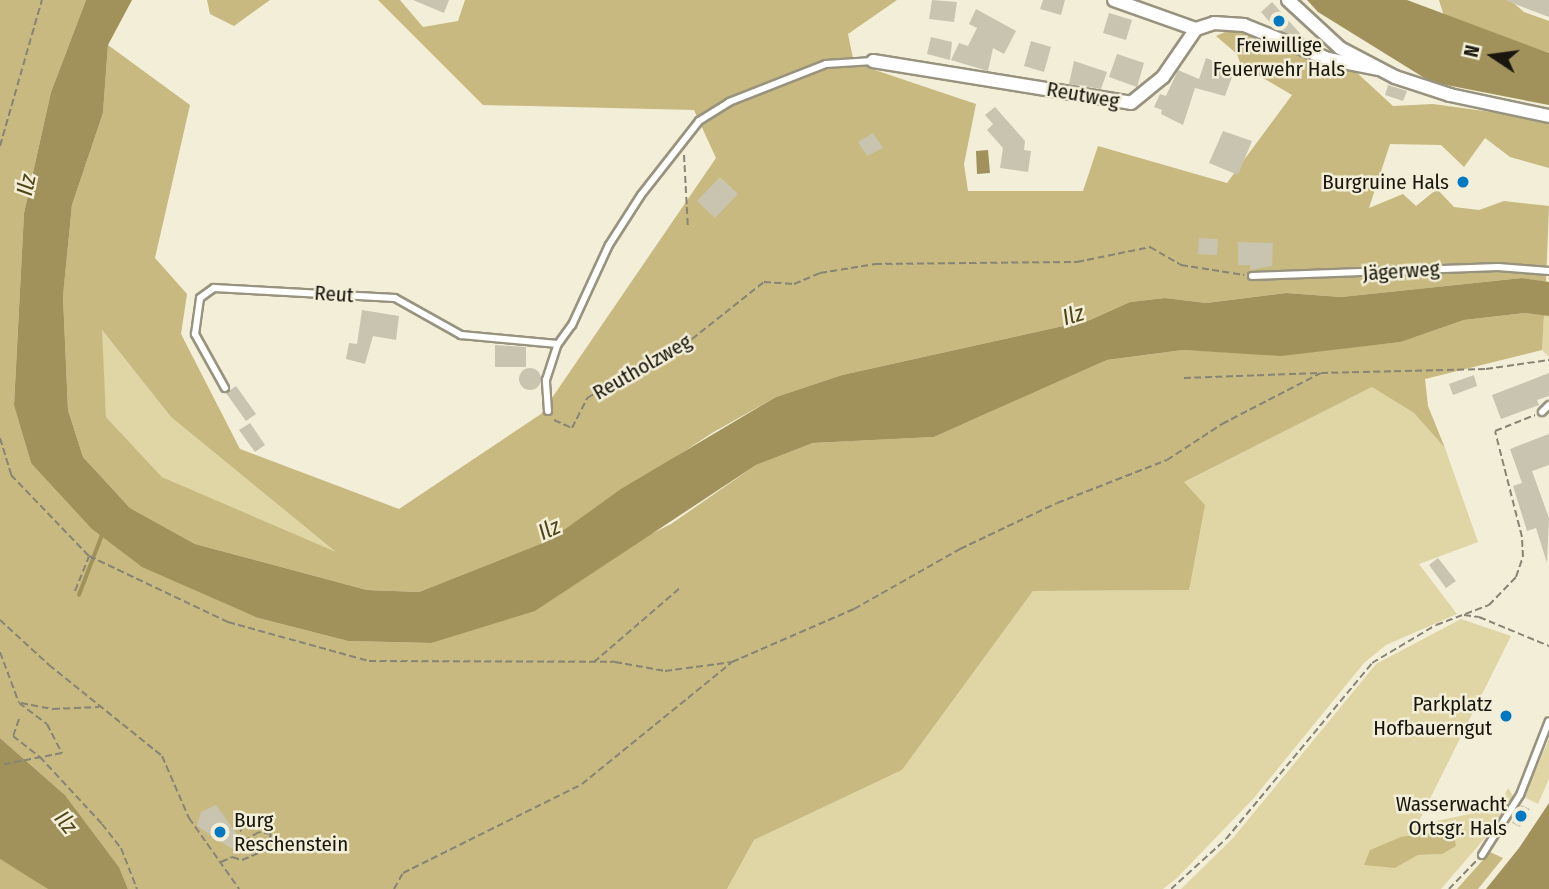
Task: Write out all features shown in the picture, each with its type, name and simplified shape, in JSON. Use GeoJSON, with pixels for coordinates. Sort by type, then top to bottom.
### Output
{"type":"FeatureCollection","features":[{"type":"Feature","properties":{"kind":"street"},"geometry":{"type":"LineString","coordinates":[[1114,0],[1196,29],[1214,23],[1244,25],[1328,59],[1379,69]]}},
{"type":"Feature","properties":{"kind":"street"},"geometry":{"type":"LineString","coordinates":[[1288,0],[1340,48],[1379,69],[1450,95],[1549,116]]}},
{"type":"Feature","properties":{"kind":"street","name":"Reutweg"},"geometry":{"type":"LineString","coordinates":[[873,61],[1131,103],[1163,77],[1196,29]]}},
{"type":"Feature","properties":{"kind":"lane"},"geometry":{"type":"LineString","coordinates":[[548,411],[546,380],[558,344],[572,325],[609,245],[684,136],[709,115],[764,87],[826,64],[873,61]]}},
{"type":"Feature","properties":{"kind":"lane","name":"Jägerweg"},"geometry":{"type":"LineString","coordinates":[[1252,276],[1498,267],[1549,271]]}},
{"type":"Feature","properties":{"kind":"lane","name":"Reut"},"geometry":{"type":"LineString","coordinates":[[225,387],[195,334],[200,298],[214,288],[396,298],[461,335],[558,344]]}},
{"type":"Feature","properties":{"kind":"lane"},"geometry":{"type":"LineString","coordinates":[[1542,412],[1549,405]]}},
{"type":"Feature","properties":{"kind":"lane"},"geometry":{"type":"LineString","coordinates":[[1482,855],[1520,795],[1549,721]]}},
{"type":"Feature","properties":{"kind":"path"},"geometry":{"type":"LineString","coordinates":[[0,146],[42,0]]}},
{"type":"Feature","properties":{"kind":"path"},"geometry":{"type":"LineString","coordinates":[[684,136],[688,228]]}},
{"type":"Feature","properties":{"kind":"path","name":"Reutholzweg"},"geometry":{"type":"LineString","coordinates":[[548,411],[558,425],[572,428],[587,398],[692,339],[764,282],[794,284],[820,273],[875,264],[1077,262],[1150,247],[1181,265],[1210,272],[1252,276]]}},
{"type":"Feature","properties":{"kind":"path"},"geometry":{"type":"LineString","coordinates":[[1184,378],[1486,369],[1549,360]]}},
{"type":"Feature","properties":{"kind":"path"},"geometry":{"type":"LineString","coordinates":[[394,889],[403,873],[582,784],[732,662],[853,609],[960,549],[1045,509],[1167,460],[1222,424],[1321,373]]}},
{"type":"Feature","properties":{"kind":"path"},"geometry":{"type":"LineString","coordinates":[[1171,889],[1226,839],[1372,663],[1426,630],[1489,605],[1504,592],[1523,557],[1495,431],[1542,412]]}},
{"type":"Feature","properties":{"kind":"path"},"geometry":{"type":"LineString","coordinates":[[0,438],[11,475],[89,556],[228,622],[369,661],[593,663],[665,671],[732,662]]}},
{"type":"Feature","properties":{"kind":"path"},"geometry":{"type":"LineString","coordinates":[[75,591],[89,556]]}},
{"type":"Feature","properties":{"kind":"path"},"geometry":{"type":"LineString","coordinates":[[593,663],[680,588]]}},
{"type":"Feature","properties":{"kind":"path"},"geometry":{"type":"LineString","coordinates":[[1463,615],[1479,617],[1549,646]]}},
{"type":"Feature","properties":{"kind":"path"},"geometry":{"type":"LineString","coordinates":[[0,620],[100,707],[132,728],[162,756],[189,818],[239,889]]}},
{"type":"Feature","properties":{"kind":"path"},"geometry":{"type":"LineString","coordinates":[[0,652],[19,703],[47,724],[62,753],[0,765]]}},
{"type":"Feature","properties":{"kind":"path"},"geometry":{"type":"LineString","coordinates":[[19,703],[53,709],[100,707]]}},
{"type":"Feature","properties":{"kind":"path"},"geometry":{"type":"LineString","coordinates":[[19,719],[13,736],[40,757],[121,848],[137,889]]}},
{"type":"Feature","properties":{"kind":"path"},"geometry":{"type":"LineString","coordinates":[[220,863],[233,857],[242,860],[265,850],[271,834],[259,832],[242,842],[244,816]]}},
{"type":"Feature","properties":{"kind":"path"},"geometry":{"type":"LineString","coordinates":[[1449,889],[1482,855]]}},
{"type":"Feature","properties":{"kind":"shaded area"},"geometry":{"type":"Polygon","coordinates":[[[0,0],[86,0],[51,92],[24,213],[14,404],[31,463],[258,618],[348,641],[431,643],[671,524],[756,465],[813,443],[934,437],[1107,360],[1183,350],[1281,355],[1401,342],[1464,320],[1525,313],[1544,315],[1542,350],[1425,379],[1428,406],[1445,448],[1414,413],[1372,387],[1184,482],[1205,505],[1189,590],[1033,591],[902,770],[754,840],[727,889],[128,889],[119,867],[65,795],[0,738],[0,0]]]}},
{"type":"Feature","properties":{"kind":"shaded area"},"geometry":{"type":"Polygon","coordinates":[[[207,0],[270,0],[234,26],[210,14],[207,0]]]}},
{"type":"Feature","properties":{"kind":"shaded area"},"geometry":{"type":"Polygon","coordinates":[[[378,0],[400,0],[423,27],[458,21],[465,0],[897,0],[848,34],[854,63],[976,104],[964,164],[968,191],[1083,191],[1098,146],[1227,183],[1292,95],[1241,65],[1237,54],[1216,36],[1236,27],[1291,52],[1356,72],[1393,106],[1433,104],[1549,120],[1549,168],[1510,157],[1485,138],[1464,167],[1441,145],[1390,144],[1369,208],[1403,194],[1416,206],[1437,189],[1454,207],[1479,210],[1504,201],[1549,206],[1546,282],[1522,278],[1341,297],[1286,293],[1206,303],[1165,298],[1130,302],[1090,320],[842,375],[776,397],[712,433],[550,540],[419,592],[367,590],[195,544],[130,508],[83,457],[68,410],[63,295],[72,205],[103,113],[108,45],[190,105],[155,258],[187,294],[181,334],[240,449],[399,509],[541,414],[716,158],[694,110],[483,105],[378,0]],[[102,330],[106,417],[162,477],[336,552],[171,417],[102,330]]]}},
{"type":"Feature","properties":{"kind":"shaded area"},"geometry":{"type":"Polygon","coordinates":[[[1439,0],[1510,0],[1524,12],[1549,21],[1549,53],[1444,16],[1439,0]]]}},
{"type":"Feature","properties":{"kind":"shaded area"},"geometry":{"type":"Polygon","coordinates":[[[1544,315],[1549,316],[1549,357],[1542,350],[1544,315]]]}},
{"type":"Feature","properties":{"kind":"shaded area"},"geometry":{"type":"Polygon","coordinates":[[[101,329],[171,417],[339,554],[162,477],[106,417],[101,329]]]}},
{"type":"Feature","properties":{"kind":"shaded area"},"geometry":{"type":"Polygon","coordinates":[[[1372,387],[1414,413],[1445,448],[1478,542],[1419,564],[1457,614],[1386,645],[1364,663],[1253,799],[1177,878],[1163,889],[727,889],[754,840],[902,770],[1033,591],[1189,590],[1184,482],[1372,387]]]}},
{"type":"Feature","properties":{"kind":"shaded area"},"geometry":{"type":"Polygon","coordinates":[[[1461,619],[1511,636],[1417,825],[1498,808],[1508,788],[1513,796],[1503,817],[1441,889],[1181,889],[1233,838],[1376,664],[1461,619]],[[1423,831],[1370,850],[1395,868],[1418,855],[1442,854],[1423,831]]]}},
{"type":"Feature","properties":{"kind":"shaded area"},"geometry":{"type":"Polygon","coordinates":[[[1549,739],[1549,779],[1538,804],[1524,797],[1549,739]]]}},
{"type":"Feature","properties":{"kind":"shaded area"},"geometry":{"type":"Polygon","coordinates":[[[1453,830],[1456,846],[1442,854],[1418,855],[1395,868],[1364,865],[1370,850],[1401,837],[1453,830]]]}},
{"type":"Feature","properties":{"kind":"shaded area"},"geometry":{"type":"Polygon","coordinates":[[[1490,852],[1503,858],[1478,889],[1457,889],[1490,852]]]}},
{"type":"Feature","properties":{"kind":"shaded area"},"geometry":{"type":"Polygon","coordinates":[[[0,859],[47,887],[48,889],[0,889],[0,859]]]}},
{"type":"Feature","properties":{"kind":"water"},"geometry":{"type":"Polygon","coordinates":[[[86,0],[132,0],[108,45],[103,113],[72,205],[63,296],[68,410],[83,457],[130,508],[195,544],[367,590],[419,592],[550,540],[621,489],[776,397],[842,375],[1090,320],[1130,302],[1165,298],[1206,303],[1286,293],[1341,297],[1522,278],[1549,282],[1549,316],[1525,313],[1464,320],[1401,342],[1281,356],[1183,350],[1107,360],[934,437],[813,443],[756,465],[535,611],[431,643],[348,641],[258,618],[142,567],[92,529],[31,463],[14,405],[24,213],[51,92],[86,0]]]}},
{"type":"Feature","properties":{"kind":"water"},"geometry":{"type":"Polygon","coordinates":[[[1307,0],[1407,0],[1549,53],[1549,105],[1431,82],[1318,12],[1307,0]]]}},
{"type":"Feature","properties":{"kind":"water"},"geometry":{"type":"Polygon","coordinates":[[[988,150],[990,173],[977,174],[976,151],[988,150]]]}},
{"type":"Feature","properties":{"kind":"water","name":"Ilz"},"geometry":{"type":"Polygon","coordinates":[[[0,738],[65,795],[119,867],[128,889],[48,889],[0,859],[0,738]]]}},
{"type":"Feature","properties":{"kind":"water"},"geometry":{"type":"Polygon","coordinates":[[[1549,803],[1549,889],[1486,889],[1519,848],[1549,803]]]}},
{"type":"Feature","properties":{"kind":"building"},"geometry":{"type":"Polygon","coordinates":[[[413,0],[449,0],[444,13],[413,0]]]}},
{"type":"Feature","properties":{"kind":"building"},"geometry":{"type":"Polygon","coordinates":[[[932,0],[957,2],[954,22],[929,19],[932,0]]]}},
{"type":"Feature","properties":{"kind":"building"},"geometry":{"type":"Polygon","coordinates":[[[1043,0],[1065,0],[1061,15],[1040,9],[1043,0]]]}},
{"type":"Feature","properties":{"kind":"building"},"geometry":{"type":"Polygon","coordinates":[[[1507,0],[1549,0],[1549,17],[1507,1],[1507,0]]]}},
{"type":"Feature","properties":{"kind":"building","name":"Freiwillige Feuerwehr Hals"},"geometry":{"type":"Polygon","coordinates":[[[1272,2],[1304,40],[1275,28],[1261,12],[1272,2]]]}},
{"type":"Feature","properties":{"kind":"building"},"geometry":{"type":"Polygon","coordinates":[[[976,9],[1016,31],[1004,54],[993,48],[988,71],[951,60],[959,43],[968,46],[977,28],[969,24],[976,9]]]}},
{"type":"Feature","properties":{"kind":"building"},"geometry":{"type":"Polygon","coordinates":[[[1109,13],[1132,20],[1126,40],[1103,33],[1109,13]]]}},
{"type":"Feature","properties":{"kind":"building"},"geometry":{"type":"Polygon","coordinates":[[[931,37],[952,42],[950,60],[927,54],[931,37]]]}},
{"type":"Feature","properties":{"kind":"building"},"geometry":{"type":"Polygon","coordinates":[[[1031,41],[1051,47],[1044,72],[1024,66],[1031,41]]]}},
{"type":"Feature","properties":{"kind":"building"},"geometry":{"type":"Polygon","coordinates":[[[1117,54],[1144,63],[1137,87],[1109,77],[1117,54]]]}},
{"type":"Feature","properties":{"kind":"building"},"geometry":{"type":"Polygon","coordinates":[[[1206,58],[1235,69],[1225,96],[1195,88],[1183,125],[1161,114],[1162,110],[1154,107],[1160,94],[1166,96],[1178,70],[1199,79],[1206,58]]]}},
{"type":"Feature","properties":{"kind":"building"},"geometry":{"type":"Polygon","coordinates":[[[1074,61],[1107,72],[1101,89],[1069,84],[1074,61]]]}},
{"type":"Feature","properties":{"kind":"building"},"geometry":{"type":"Polygon","coordinates":[[[1388,85],[1407,91],[1403,101],[1385,95],[1388,85]]]}},
{"type":"Feature","properties":{"kind":"building"},"geometry":{"type":"Polygon","coordinates":[[[995,107],[1025,141],[1024,150],[1031,151],[1028,172],[1000,168],[1003,148],[987,130],[993,124],[985,115],[995,107]]]}},
{"type":"Feature","properties":{"kind":"building"},"geometry":{"type":"Polygon","coordinates":[[[1223,131],[1252,141],[1238,175],[1209,163],[1223,131]]]}},
{"type":"Feature","properties":{"kind":"building"},"geometry":{"type":"Polygon","coordinates":[[[873,133],[883,148],[867,156],[858,142],[873,133]]]}},
{"type":"Feature","properties":{"kind":"building"},"geometry":{"type":"Polygon","coordinates":[[[720,177],[738,194],[715,218],[697,201],[720,177]]]}},
{"type":"Feature","properties":{"kind":"building"},"geometry":{"type":"Polygon","coordinates":[[[1199,238],[1218,239],[1217,255],[1198,254],[1199,238]]]}},
{"type":"Feature","properties":{"kind":"building"},"geometry":{"type":"Polygon","coordinates":[[[1238,242],[1273,243],[1272,266],[1250,270],[1250,265],[1238,265],[1238,242]]]}},
{"type":"Feature","properties":{"kind":"building"},"geometry":{"type":"Polygon","coordinates":[[[362,310],[399,316],[396,340],[373,336],[365,364],[346,359],[349,343],[357,344],[362,310]]]}},
{"type":"Feature","properties":{"kind":"building"},"geometry":{"type":"Polygon","coordinates":[[[495,345],[526,347],[526,367],[495,367],[495,345]]]}},
{"type":"Feature","properties":{"kind":"building"},"geometry":{"type":"Polygon","coordinates":[[[530,368],[538,371],[541,379],[538,387],[530,390],[522,387],[519,379],[522,371],[530,368]]]}},
{"type":"Feature","properties":{"kind":"building"},"geometry":{"type":"Polygon","coordinates":[[[1549,373],[1549,396],[1537,400],[1539,405],[1501,419],[1492,395],[1549,373]]]}},
{"type":"Feature","properties":{"kind":"building"},"geometry":{"type":"Polygon","coordinates":[[[1474,375],[1477,386],[1453,395],[1449,384],[1474,375]]]}},
{"type":"Feature","properties":{"kind":"building"},"geometry":{"type":"Polygon","coordinates":[[[236,386],[256,414],[246,421],[226,393],[236,386]]]}},
{"type":"Feature","properties":{"kind":"building"},"geometry":{"type":"Polygon","coordinates":[[[250,423],[265,445],[255,452],[239,430],[250,423]]]}},
{"type":"Feature","properties":{"kind":"building"},"geometry":{"type":"Polygon","coordinates":[[[1549,434],[1549,465],[1532,471],[1549,518],[1547,563],[1536,528],[1527,531],[1513,486],[1522,483],[1510,449],[1549,434]]]}},
{"type":"Feature","properties":{"kind":"building"},"geometry":{"type":"Polygon","coordinates":[[[1438,558],[1456,581],[1446,588],[1429,565],[1438,558]]]}},
{"type":"Feature","properties":{"kind":"building","name":"Burg Reschenstein"},"geometry":{"type":"Polygon","coordinates":[[[216,805],[239,837],[232,849],[197,826],[201,812],[216,805]]]}},
{"type":"Feature","properties":{"kind":"building","name":"Wasserwacht Ortsgr. Hals"},"geometry":{"type":"Polygon","coordinates":[[[1521,805],[1530,809],[1520,827],[1512,823],[1521,805]]]}},
{"type":"Feature","properties":{"kind":"waterway"},"geometry":{"type":"LineString","coordinates":[[79,595],[102,535]]}},
{"type":"Feature","properties":{"kind":"place","name":"Freiwillige Feuerwehr Hals"},"geometry":{"type":"Point","coordinates":[1279,21]}},
{"type":"Feature","properties":{"kind":"place","name":"Burgruine Hals"},"geometry":{"type":"Point","coordinates":[1463,182]}},
{"type":"Feature","properties":{"kind":"place","name":"Parkplatz Hofbauerngut"},"geometry":{"type":"Point","coordinates":[1506,716]}},
{"type":"Feature","properties":{"kind":"place","name":"Wasserwacht Ortsgr. Hals"},"geometry":{"type":"Point","coordinates":[1521,816]}},
{"type":"Feature","properties":{"kind":"place","name":"Burg Reschenstein"},"geometry":{"type":"Point","coordinates":[220,832]}}]}
